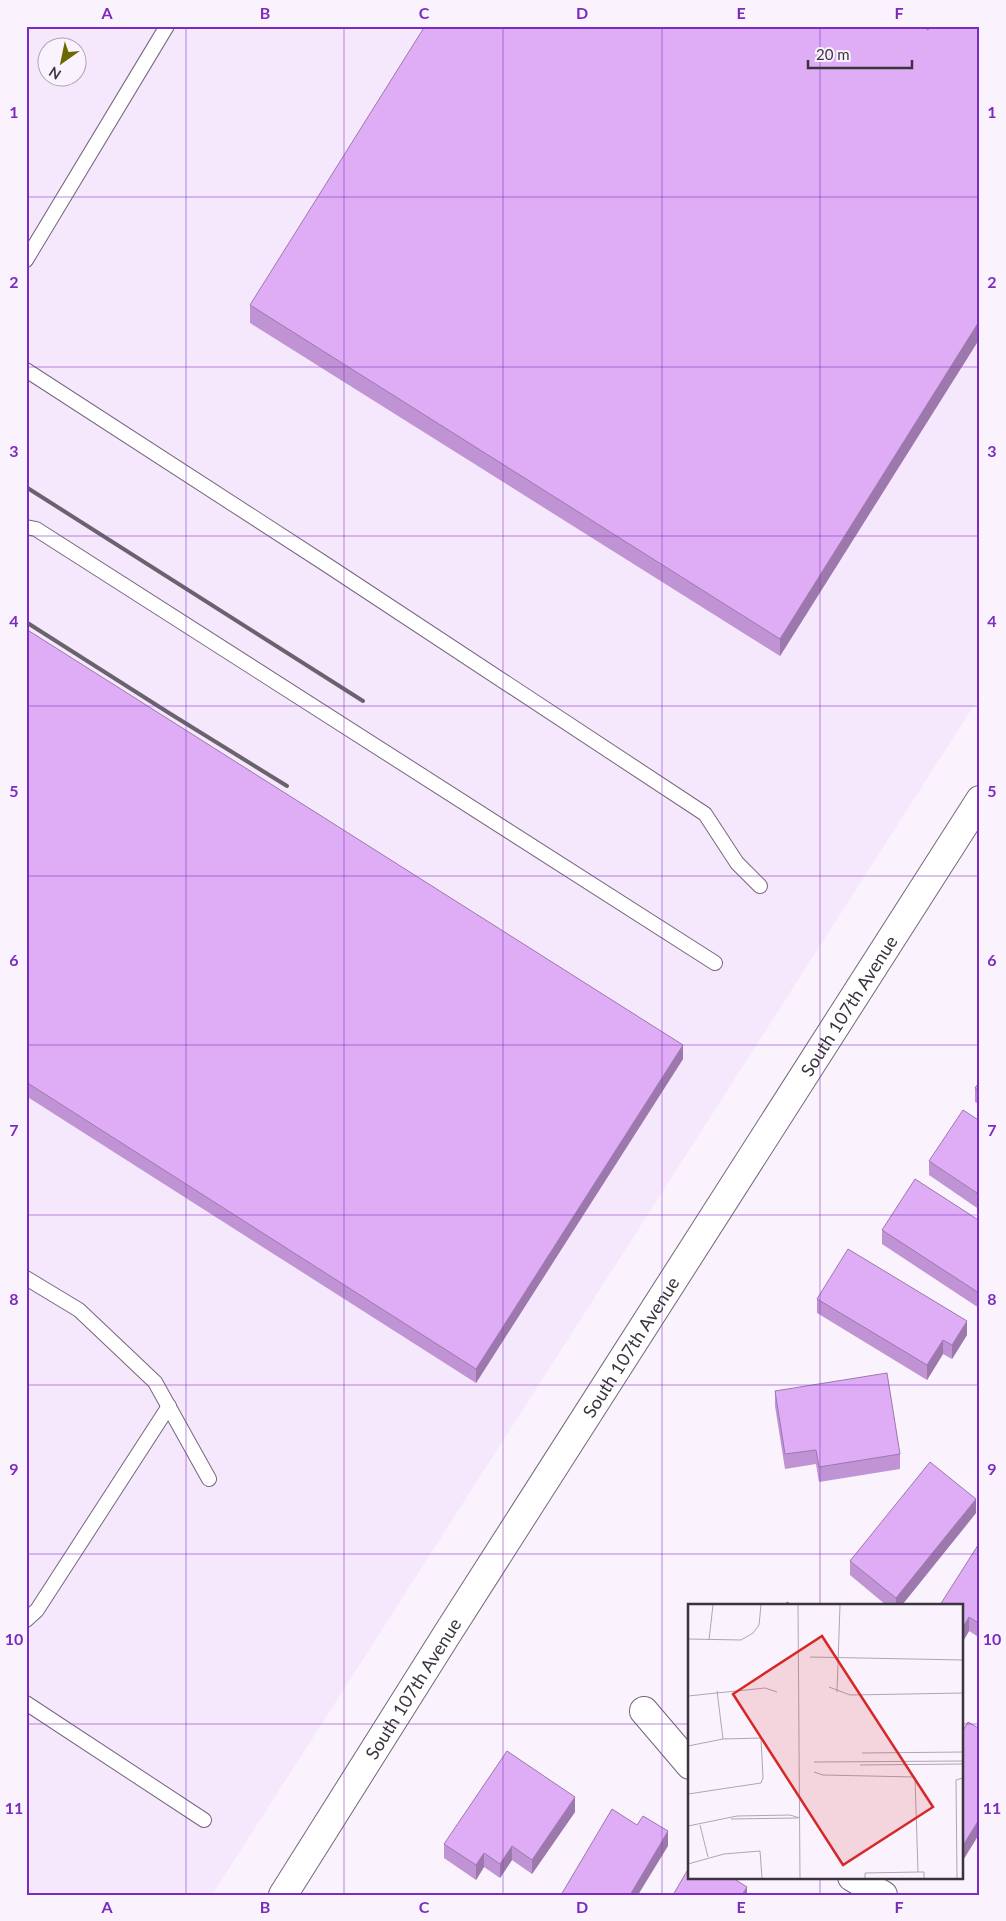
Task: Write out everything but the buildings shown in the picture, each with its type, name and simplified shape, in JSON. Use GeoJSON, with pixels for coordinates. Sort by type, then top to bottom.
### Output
{"type":"FeatureCollection","features":[{"type":"Feature","properties":{"kind":"main road","name":"South 107th Avenue"},"geometry":{"type":"LineString","coordinates":[[283,1895],[454,1622],[980,800]]}},
{"type":"Feature","properties":{"kind":"main road"},"geometry":{"type":"LineString","coordinates":[[644,1711],[688,1763]]}},
{"type":"Feature","properties":{"kind":"main road"},"geometry":{"type":"LineString","coordinates":[[854,1878],[883,1895]]}},
{"type":"Feature","properties":{"kind":"lane"},"geometry":{"type":"LineString","coordinates":[[26,260],[167,26]]}},
{"type":"Feature","properties":{"kind":"lane"},"geometry":{"type":"LineString","coordinates":[[26,370],[344,576],[705,814],[737,863],[760,886]]}},
{"type":"Feature","properties":{"kind":"lane"},"geometry":{"type":"LineString","coordinates":[[26,528],[36,529],[44,534],[715,963]]}},
{"type":"Feature","properties":{"kind":"lane"},"geometry":{"type":"LineString","coordinates":[[26,1278],[79,1310],[155,1382],[209,1479]]}},
{"type":"Feature","properties":{"kind":"lane"},"geometry":{"type":"LineString","coordinates":[[26,1620],[37,1610],[169,1406]]}},
{"type":"Feature","properties":{"kind":"lane"},"geometry":{"type":"LineString","coordinates":[[26,1703],[204,1820]]}},
{"type":"Feature","properties":{"kind":"shaded area"},"geometry":{"type":"Polygon","coordinates":[[[26,26],[980,26],[980,696],[212,1895],[26,1895],[26,26]]]}},
{"type":"Feature","properties":{"kind":"railway"},"geometry":{"type":"LineString","coordinates":[[26,487],[363,701]]}},
{"type":"Feature","properties":{"kind":"railway"},"geometry":{"type":"LineString","coordinates":[[26,622],[287,786]]}}]}
